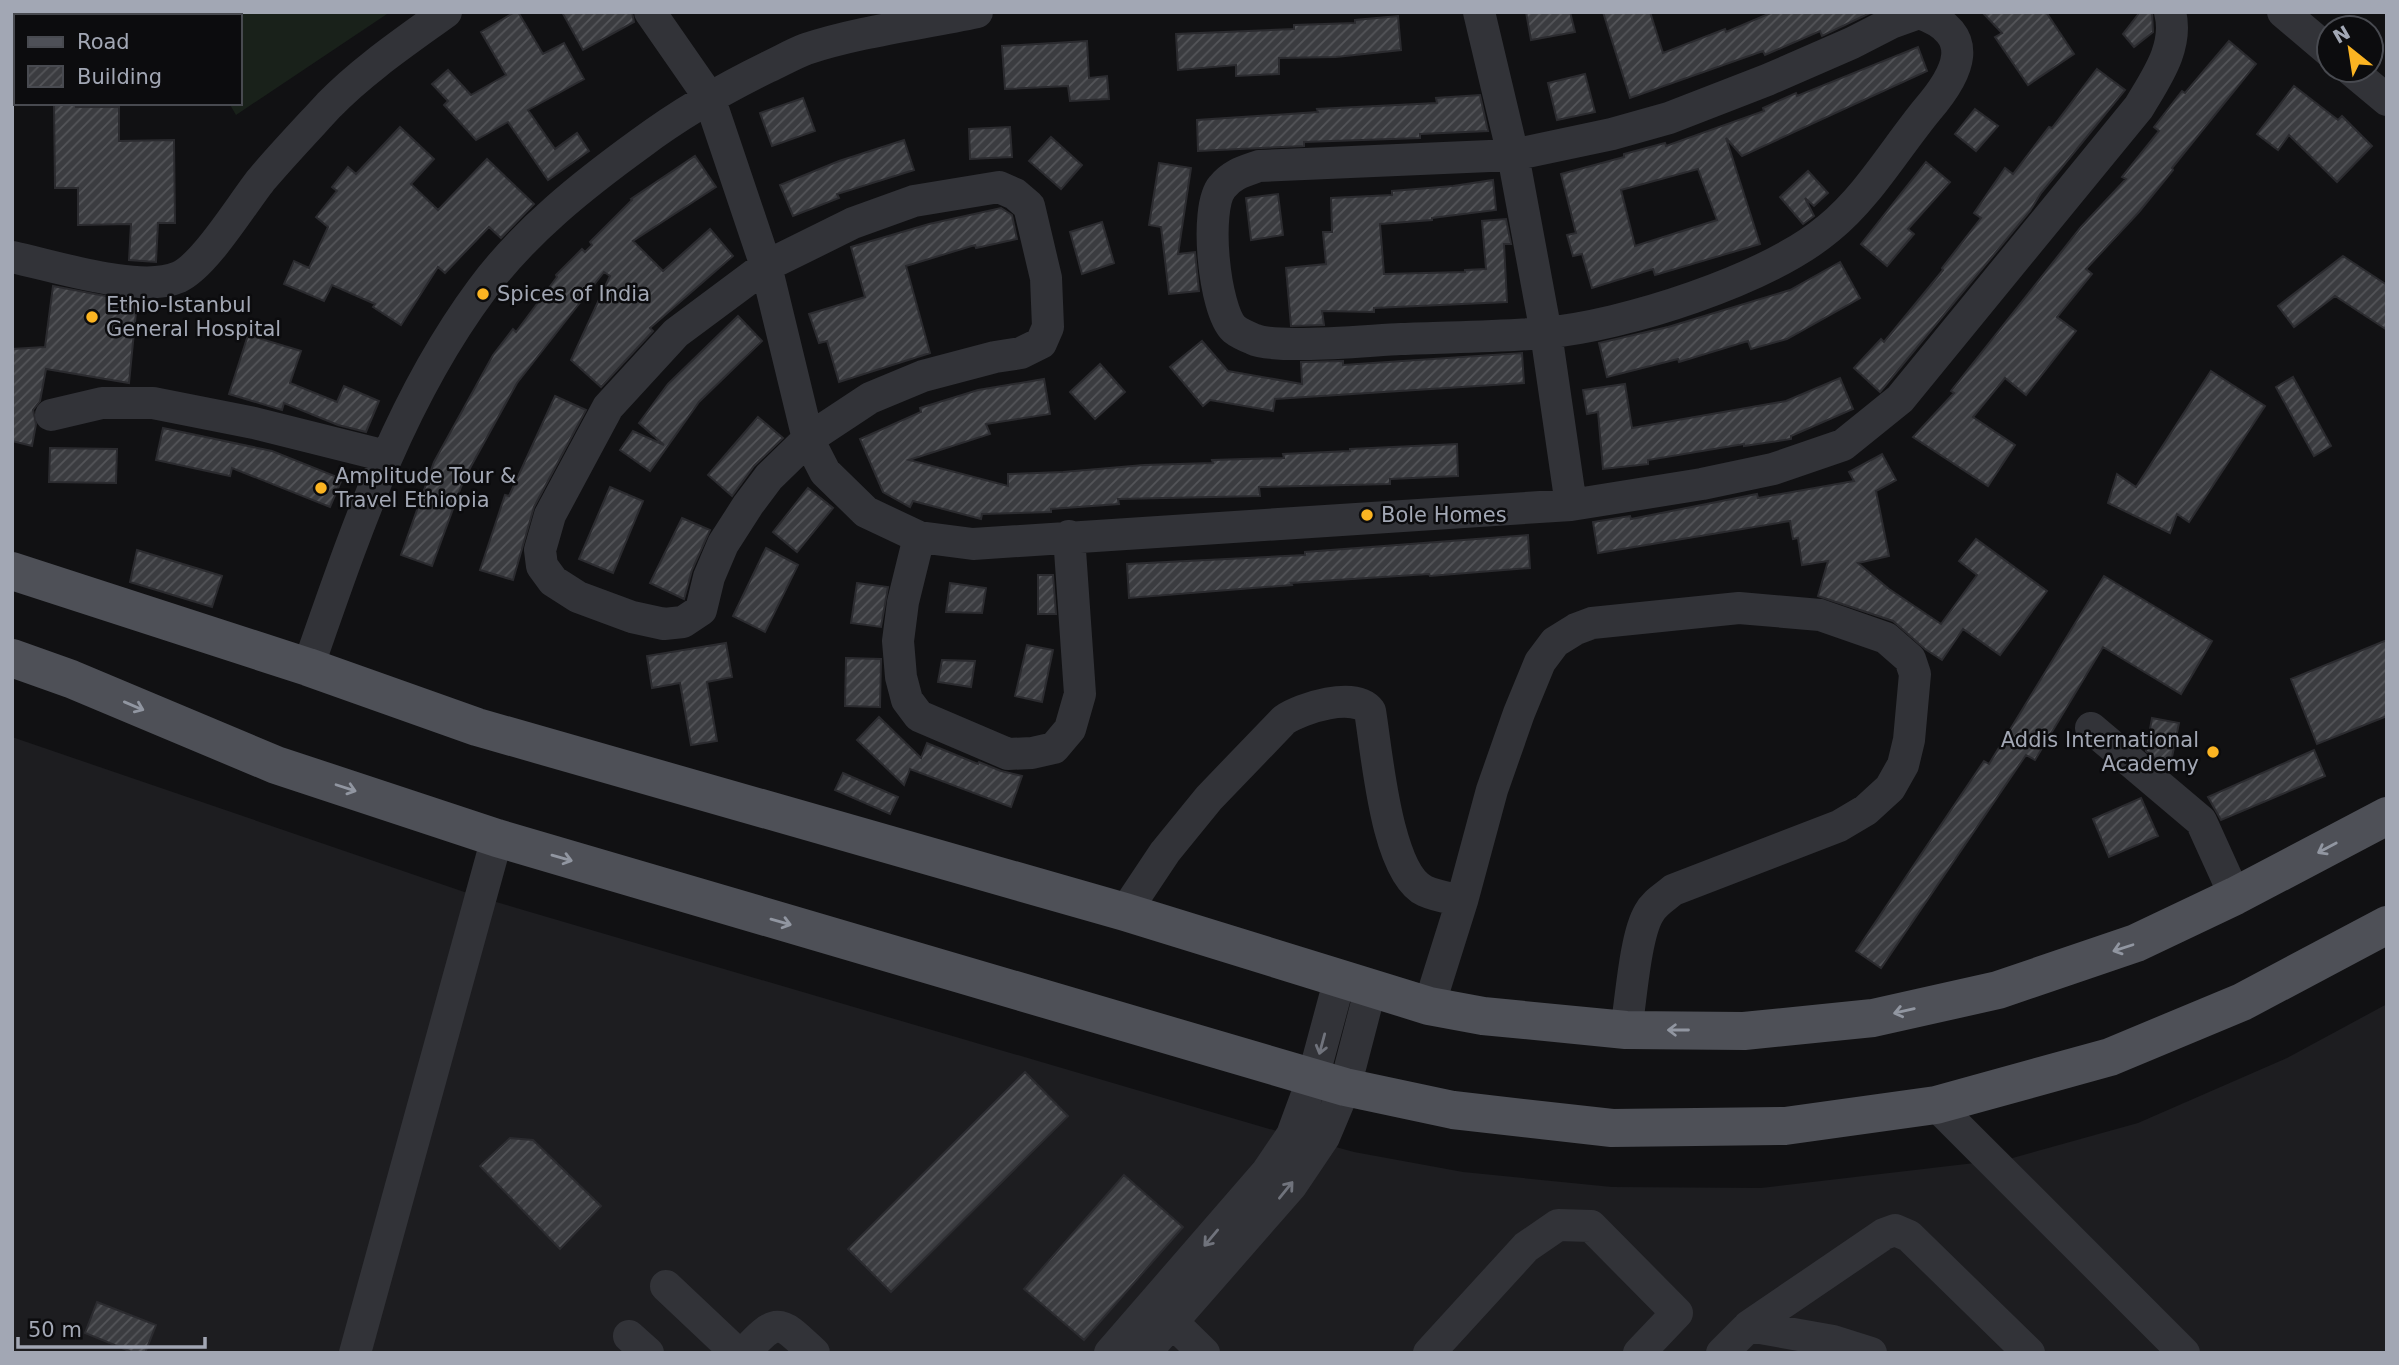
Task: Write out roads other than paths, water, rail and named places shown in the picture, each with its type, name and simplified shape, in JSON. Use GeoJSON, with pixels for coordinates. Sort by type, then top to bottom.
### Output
{"type":"FeatureCollection","features":[{"type":"Feature","properties":{"kind":"main road"},"geometry":{"type":"LineString","coordinates":[[12,543],[43,557],[104,601]]}},
{"type":"Feature","properties":{"kind":"main road"},"geometry":{"type":"LineString","coordinates":[[12,571],[308,667],[477,727],[1125,912],[1429,1006],[1483,1016],[1626,1030],[1744,1031],[1873,1018],[1998,990],[2124,948],[2235,896],[2387,816]]}},
{"type":"Feature","properties":{"kind":"main road"},"geometry":{"type":"LineString","coordinates":[[12,648],[71,680]]}},
{"type":"Feature","properties":{"kind":"main road"},"geometry":{"type":"LineString","coordinates":[[12,658],[276,765],[497,838],[1329,1082],[1453,1110],[1612,1128],[1784,1126],[1936,1105],[2110,1057],[2242,1003],[2387,925]]}},
{"type":"Feature","properties":{"kind":"street"},"geometry":{"type":"LineString","coordinates":[[12,257],[130,283],[155,283],[180,276],[200,259],[262,180],[332,103],[386,56],[446,12]]}},
{"type":"Feature","properties":{"kind":"street"},"geometry":{"type":"LineString","coordinates":[[650,12],[709,97],[766,266],[808,439],[825,472],[866,512],[919,537],[973,544],[1571,505],[1702,484],[1773,469],[1843,445],[1900,399],[2139,107],[2171,46],[2170,12]]}},
{"type":"Feature","properties":{"kind":"street"},"geometry":{"type":"LineString","coordinates":[[308,667],[354,538],[413,399],[445,344],[483,288],[533,231],[608,167],[709,97],[861,24],[977,12]]}},
{"type":"Feature","properties":{"kind":"street"},"geometry":{"type":"LineString","coordinates":[[1479,12],[1513,155],[1546,332],[1571,505]]}},
{"type":"Feature","properties":{"kind":"street"},"geometry":{"type":"LineString","coordinates":[[2283,12],[2315,39]]}},
{"type":"Feature","properties":{"kind":"street"},"geometry":{"type":"LineString","coordinates":[[1919,13],[1937,19],[1955,40],[1958,50],[1957,64],[1946,87],[1865,192],[1829,228],[1786,257],[1720,287],[1619,319],[1546,332],[1300,344],[1257,341],[1233,328],[1217,291],[1213,208],[1220,188],[1235,174],[1259,166],[1513,155],[1612,134],[1669,118],[1767,80],[1891,23],[1919,13]]}},
{"type":"Feature","properties":{"kind":"street"},"geometry":{"type":"LineString","coordinates":[[2368,84],[2387,100]]}},
{"type":"Feature","properties":{"kind":"street"},"geometry":{"type":"LineString","coordinates":[[999,187],[1015,194],[1029,206],[1046,278],[1048,327],[1041,343],[1021,353],[995,356],[913,380],[870,398],[808,439],[769,477],[748,505],[723,544],[709,577],[701,610],[683,622],[664,624],[632,617],[578,597],[553,580],[542,566],[540,550],[550,515],[608,407],[676,333],[766,266],[853,223],[914,201],[999,187]]}},
{"type":"Feature","properties":{"kind":"street"},"geometry":{"type":"LineString","coordinates":[[51,415],[102,403],[153,403],[254,423],[387,456]]}},
{"type":"Feature","properties":{"kind":"street"},"geometry":{"type":"LineString","coordinates":[[919,537],[903,602],[898,641],[901,677],[907,700],[919,716],[1009,754],[1054,748],[1070,729],[1080,694],[1069,536]]}},
{"type":"Feature","properties":{"kind":"street"},"geometry":{"type":"LineString","coordinates":[[1429,1006],[1462,901],[1492,790],[1519,713],[1541,662],[1555,642],[1592,623],[1739,608],[1820,615],[1886,638],[1910,659],[1916,674],[1909,740],[1903,765],[1890,788],[1866,810],[1839,826],[1673,890],[1658,902],[1649,912],[1641,934],[1626,1030]]}},
{"type":"Feature","properties":{"kind":"street"},"geometry":{"type":"LineString","coordinates":[[1125,912],[1165,852],[1209,798],[1284,720],[1311,707],[1357,702],[1370,711],[1393,844],[1406,874],[1424,891],[1462,901]]}},
{"type":"Feature","properties":{"kind":"street"},"geometry":{"type":"LineString","coordinates":[[2091,728],[2202,821],[2235,896]]}},
{"type":"Feature","properties":{"kind":"street"},"geometry":{"type":"LineString","coordinates":[[355,1353],[497,838]]}},
{"type":"Feature","properties":{"kind":"street"},"geometry":{"type":"LineString","coordinates":[[1130,1349],[1164,1313],[1329,1082],[1356,983]]}},
{"type":"Feature","properties":{"kind":"street"},"geometry":{"type":"LineString","coordinates":[[1936,1105],[2174,1349]]}},
{"type":"Feature","properties":{"kind":"street"},"geometry":{"type":"LineString","coordinates":[[1429,1353],[1526,1247],[1558,1225],[1591,1226],[1677,1313],[1639,1353]]}},
{"type":"Feature","properties":{"kind":"street"},"geometry":{"type":"LineString","coordinates":[[1722,1353],[1749,1326],[1884,1234],[1895,1230],[1909,1236],[2029,1353]]}},
{"type":"Feature","properties":{"kind":"street"},"geometry":{"type":"LineString","coordinates":[[666,1286],[737,1353]]}},
{"type":"Feature","properties":{"kind":"street"},"geometry":{"type":"LineString","coordinates":[[1164,1313],[1204,1353]]}},
{"type":"Feature","properties":{"kind":"street"},"geometry":{"type":"LineString","coordinates":[[744,1353],[773,1326],[787,1328],[814,1353]]}},
{"type":"Feature","properties":{"kind":"street"},"geometry":{"type":"LineString","coordinates":[[1749,1326],[1833,1341],[1871,1353]]}},
{"type":"Feature","properties":{"kind":"place","name":"Spices of India"},"geometry":{"type":"Point","coordinates":[483,294]}},
{"type":"Feature","properties":{"kind":"place","name":"Ethio-Istanbul General Hospital"},"geometry":{"type":"Point","coordinates":[92,317]}},
{"type":"Feature","properties":{"kind":"place","name":"Amplitude Tour & Travel Ethiopia"},"geometry":{"type":"Point","coordinates":[321,488]}},
{"type":"Feature","properties":{"kind":"place","name":"Bole Homes"},"geometry":{"type":"Point","coordinates":[1367,515]}},
{"type":"Feature","properties":{"kind":"place","name":"Addis International Academy"},"geometry":{"type":"Point","coordinates":[2213,752]}}]}
